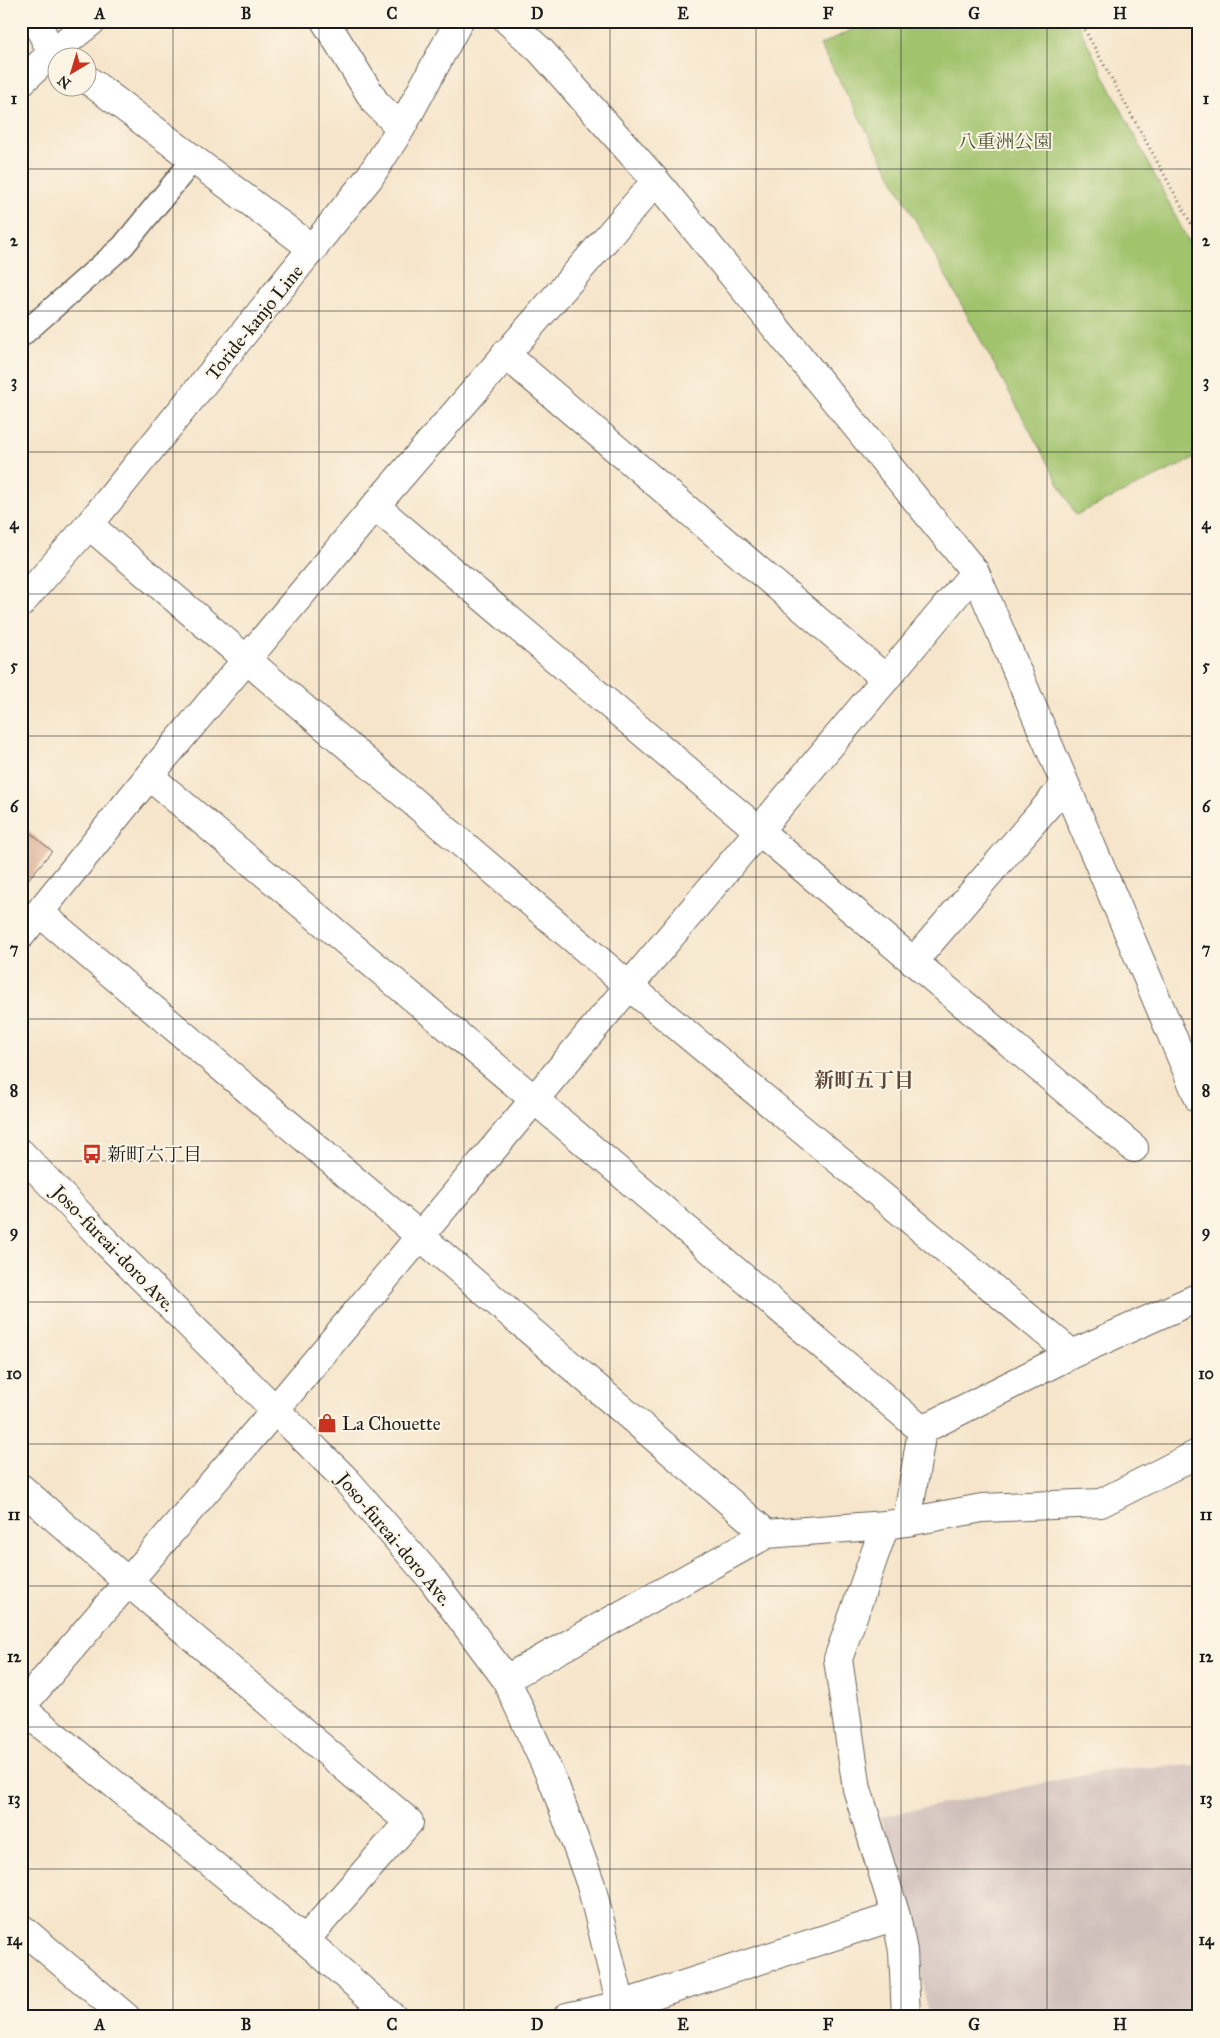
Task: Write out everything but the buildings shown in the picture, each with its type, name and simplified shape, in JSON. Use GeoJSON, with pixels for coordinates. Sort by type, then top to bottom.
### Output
{"type":"FeatureCollection","features":[{"type":"Feature","properties":{"kind":"street"},"geometry":{"type":"LineString","coordinates":[[36,21],[51,48]]}},
{"type":"Feature","properties":{"kind":"street"},"geometry":{"type":"LineString","coordinates":[[63,48],[92,21]]}},
{"type":"Feature","properties":{"kind":"street"},"geometry":{"type":"LineString","coordinates":[[325,21],[375,102],[400,128]]}},
{"type":"Feature","properties":{"kind":"street","name":"Toride-kanjo Line"},"geometry":{"type":"LineString","coordinates":[[21,603],[88,524],[369,178],[400,128],[459,21]]}},
{"type":"Feature","properties":{"kind":"street"},"geometry":{"type":"LineString","coordinates":[[508,21],[541,50],[656,181],[974,572],[1199,1098]]}},
{"type":"Feature","properties":{"kind":"street"},"geometry":{"type":"LineString","coordinates":[[21,82],[48,61]]}},
{"type":"Feature","properties":{"kind":"street"},"geometry":{"type":"LineString","coordinates":[[98,88],[313,249]]}},
{"type":"Feature","properties":{"kind":"street"},"geometry":{"type":"LineString","coordinates":[[21,935],[149,776],[375,506],[656,181]]}},
{"type":"Feature","properties":{"kind":"street"},"geometry":{"type":"LineString","coordinates":[[505,354],[886,679]]}},
{"type":"Feature","properties":{"kind":"street"},"geometry":{"type":"LineString","coordinates":[[375,506],[758,832],[1134,1148]]}},
{"type":"Feature","properties":{"kind":"street"},"geometry":{"type":"LineString","coordinates":[[88,524],[629,986],[1072,1354]]}},
{"type":"Feature","properties":{"kind":"street"},"geometry":{"type":"LineString","coordinates":[[393,2017],[305,1940],[21,1708],[275,1410],[974,572]]}},
{"type":"Feature","properties":{"kind":"street"},"geometry":{"type":"LineString","coordinates":[[149,776],[922,1430]]}},
{"type":"Feature","properties":{"kind":"street"},"geometry":{"type":"LineString","coordinates":[[913,962],[1066,785]]}},
{"type":"Feature","properties":{"kind":"street"},"geometry":{"type":"LineString","coordinates":[[40,913],[767,1534]]}},
{"type":"Feature","properties":{"kind":"street","name":"Joso-fureai-doro Ave."},"geometry":{"type":"LineString","coordinates":[[21,1153],[105,1241],[348,1482],[431,1578],[506,1678],[555,1786],[591,1885],[622,2011]]}},
{"type":"Feature","properties":{"kind":"street"},"geometry":{"type":"LineString","coordinates":[[906,2017],[903,1952],[896,1916],[857,1789],[838,1659],[896,1524],[922,1430],[1072,1354],[1199,1297]]}},
{"type":"Feature","properties":{"kind":"street"},"geometry":{"type":"LineString","coordinates":[[506,1678],[767,1534],[896,1524],[982,1508],[1101,1504],[1199,1454]]}},
{"type":"Feature","properties":{"kind":"street"},"geometry":{"type":"LineString","coordinates":[[21,1488],[409,1822],[305,1940]]}},
{"type":"Feature","properties":{"kind":"street"},"geometry":{"type":"LineString","coordinates":[[567,2017],[622,2011],[896,1916]]}},
{"type":"Feature","properties":{"kind":"street"},"geometry":{"type":"LineString","coordinates":[[21,1928],[126,2017]]}},
{"type":"Feature","properties":{"kind":"lane"},"geometry":{"type":"LineString","coordinates":[[21,336],[123,246],[193,160]]}},
{"type":"Feature","properties":{"kind":"path"},"geometry":{"type":"LineString","coordinates":[[1080,21],[1199,238]]}},
{"type":"Feature","properties":{"kind":"shaded area"},"geometry":{"type":"Polygon","coordinates":[[[1199,1765],[1199,2017],[928,2017],[919,1951],[880,1817],[1113,1769],[1199,1765]]]}},
{"type":"Feature","properties":{"kind":"green space","name":"八重洲公園"},"geometry":{"type":"Polygon","coordinates":[[[871,21],[1076,21],[1199,262],[1199,456],[1076,515],[820,45],[871,21]]]}},
{"type":"Feature","properties":{"kind":"place","name":"新町六丁目"},"geometry":{"type":"Point","coordinates":[92,1154]}},
{"type":"Feature","properties":{"kind":"place","name":"La Chouette"},"geometry":{"type":"Point","coordinates":[327,1423]}},
{"type":"Feature","properties":{"kind":"district","name":"新町五丁目"},"geometry":{"type":"Point","coordinates":[864,1080]}}]}
